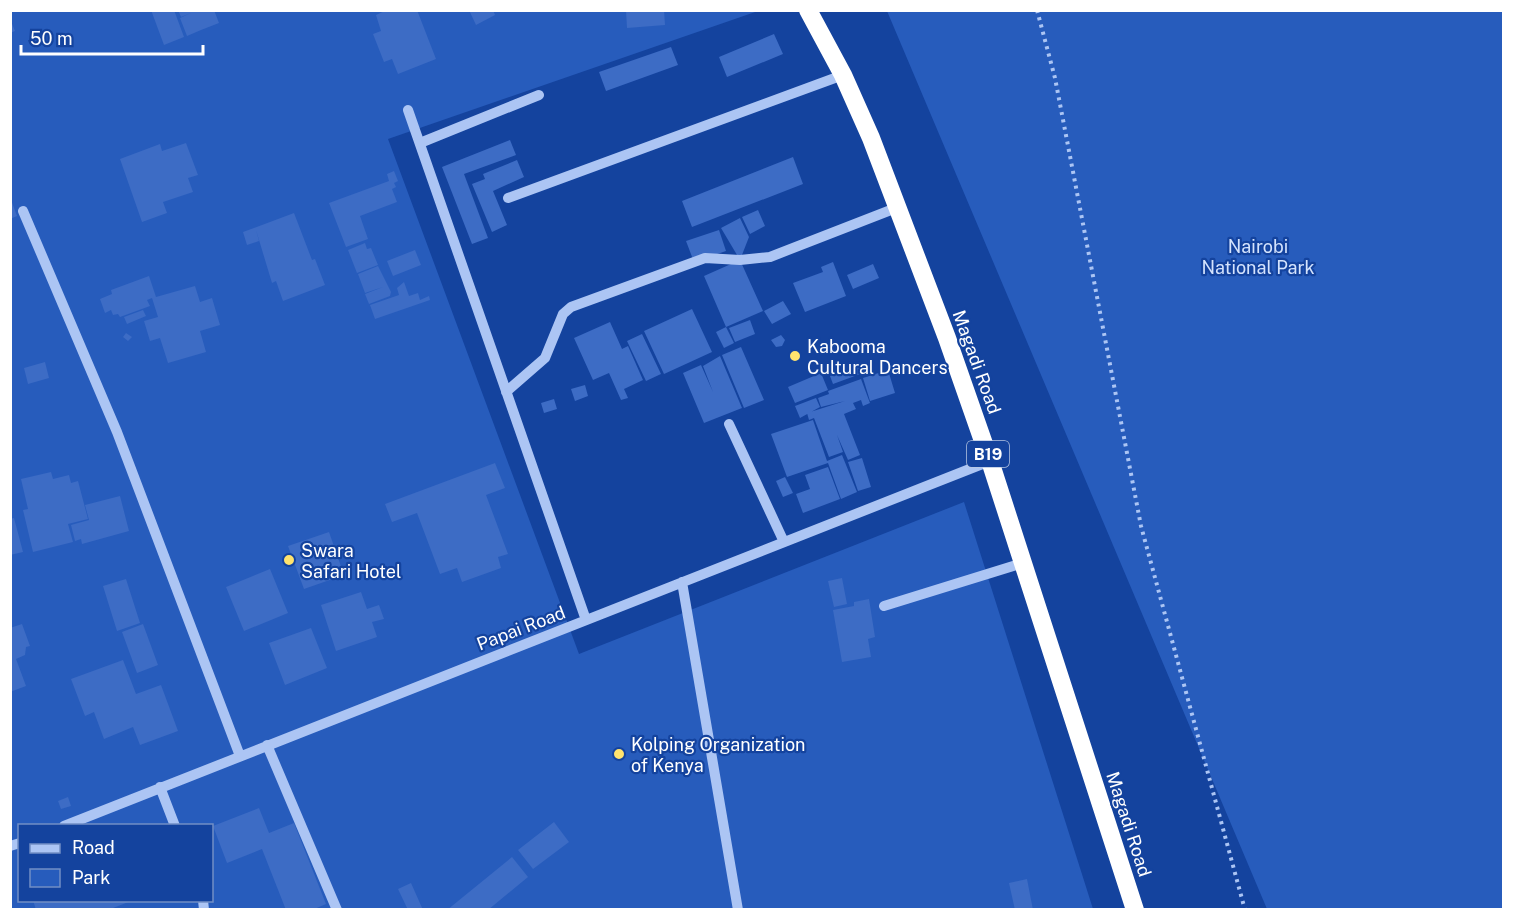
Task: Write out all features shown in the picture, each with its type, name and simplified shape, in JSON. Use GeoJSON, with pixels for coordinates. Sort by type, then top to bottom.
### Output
{"type":"FeatureCollection","features":[{"type":"Feature","properties":{"kind":"highway","name":"Magadi Road"},"geometry":{"type":"LineString","coordinates":[[808,10],[843,75],[871,138],[947,338],[990,461],[1135,909]]}},
{"type":"Feature","properties":{"kind":"street"},"geometry":{"type":"LineString","coordinates":[[508,198],[843,75]]}},
{"type":"Feature","properties":{"kind":"street"},"geometry":{"type":"LineString","coordinates":[[420,143],[539,95]]}},
{"type":"Feature","properties":{"kind":"street"},"geometry":{"type":"LineString","coordinates":[[408,110],[586,620]]}},
{"type":"Feature","properties":{"kind":"street"},"geometry":{"type":"LineString","coordinates":[[506,392],[545,358],[563,314],[571,307],[705,258],[740,260],[770,257],[896,208]]}},
{"type":"Feature","properties":{"kind":"street"},"geometry":{"type":"LineString","coordinates":[[23,210],[117,432],[240,756]]}},
{"type":"Feature","properties":{"kind":"street"},"geometry":{"type":"LineString","coordinates":[[729,424],[784,542]]}},
{"type":"Feature","properties":{"kind":"street","name":"Papai Road"},"geometry":{"type":"LineString","coordinates":[[66,824],[990,461]]}},
{"type":"Feature","properties":{"kind":"street"},"geometry":{"type":"LineString","coordinates":[[884,606],[1023,563]]}},
{"type":"Feature","properties":{"kind":"street"},"geometry":{"type":"LineString","coordinates":[[682,582],[738,909]]}},
{"type":"Feature","properties":{"kind":"street"},"geometry":{"type":"LineString","coordinates":[[267,746],[337,909]]}},
{"type":"Feature","properties":{"kind":"street"},"geometry":{"type":"LineString","coordinates":[[160,787],[176,824]]}},
{"type":"Feature","properties":{"kind":"path"},"geometry":{"type":"LineString","coordinates":[[1037,10],[1055,78],[1141,526],[1245,909]]}},
{"type":"Feature","properties":{"kind":"green space"},"geometry":{"type":"Polygon","coordinates":[[[10,11],[758,11],[388,139],[579,654],[964,502],[1093,909],[11,909],[10,11]]]}},
{"type":"Feature","properties":{"kind":"green space","name":"Nairobi National Park"},"geometry":{"type":"Polygon","coordinates":[[[887,11],[1503,11],[1503,909],[1267,909],[887,11]]]}},
{"type":"Feature","properties":{"kind":"building"},"geometry":{"type":"Polygon","coordinates":[[[151,10],[174,10],[184,37],[164,45],[151,10]]]}},
{"type":"Feature","properties":{"kind":"building"},"geometry":{"type":"Polygon","coordinates":[[[178,10],[214,10],[219,23],[187,36],[180,18],[191,13],[181,17],[178,10]]]}},
{"type":"Feature","properties":{"kind":"building"},"geometry":{"type":"Polygon","coordinates":[[[387,10],[417,10],[436,59],[398,74],[392,59],[384,62],[373,34],[381,31],[376,15],[387,10]]]}},
{"type":"Feature","properties":{"kind":"building"},"geometry":{"type":"Polygon","coordinates":[[[469,10],[493,10],[495,15],[476,25],[469,10]]]}},
{"type":"Feature","properties":{"kind":"building"},"geometry":{"type":"Polygon","coordinates":[[[626,10],[664,10],[665,25],[627,28],[626,10]]]}},
{"type":"Feature","properties":{"kind":"building"},"geometry":{"type":"Polygon","coordinates":[[[10,19],[15,31],[10,33],[10,19]]]}},
{"type":"Feature","properties":{"kind":"building"},"geometry":{"type":"Polygon","coordinates":[[[774,34],[783,54],[727,77],[719,57],[774,34]]]}},
{"type":"Feature","properties":{"kind":"building"},"geometry":{"type":"Polygon","coordinates":[[[671,47],[678,65],[606,91],[599,72],[671,47]]]}},
{"type":"Feature","properties":{"kind":"building"},"geometry":{"type":"Polygon","coordinates":[[[510,140],[516,155],[464,174],[488,238],[472,244],[442,167],[510,140]]]}},
{"type":"Feature","properties":{"kind":"building"},"geometry":{"type":"Polygon","coordinates":[[[186,143],[198,175],[188,178],[193,192],[163,202],[167,213],[142,222],[120,159],[160,144],[162,151],[186,143]]]}},
{"type":"Feature","properties":{"kind":"building"},"geometry":{"type":"Polygon","coordinates":[[[793,157],[803,184],[692,227],[682,201],[793,157]]]}},
{"type":"Feature","properties":{"kind":"building"},"geometry":{"type":"Polygon","coordinates":[[[517,160],[524,177],[493,191],[507,225],[492,232],[472,184],[485,179],[483,174],[517,160]]]}},
{"type":"Feature","properties":{"kind":"building"},"geometry":{"type":"Polygon","coordinates":[[[394,171],[398,181],[394,183],[396,187],[392,189],[397,202],[360,216],[368,239],[346,247],[329,203],[389,181],[387,174],[394,171]]]}},
{"type":"Feature","properties":{"kind":"building"},"geometry":{"type":"Polygon","coordinates":[[[10,197],[17,216],[10,219],[10,197]]]}},
{"type":"Feature","properties":{"kind":"building"},"geometry":{"type":"Polygon","coordinates":[[[758,210],[765,226],[750,234],[742,217],[758,210]]]}},
{"type":"Feature","properties":{"kind":"building"},"geometry":{"type":"Polygon","coordinates":[[[294,213],[312,260],[315,259],[325,285],[283,301],[276,281],[272,283],[256,230],[259,241],[247,245],[243,232],[294,213]]]}},
{"type":"Feature","properties":{"kind":"building"},"geometry":{"type":"Polygon","coordinates":[[[740,218],[749,237],[740,260],[721,228],[740,218]]]}},
{"type":"Feature","properties":{"kind":"building"},"geometry":{"type":"Polygon","coordinates":[[[719,230],[726,251],[694,262],[686,241],[719,230]]]}},
{"type":"Feature","properties":{"kind":"building"},"geometry":{"type":"Polygon","coordinates":[[[365,243],[367,249],[371,248],[378,265],[357,273],[348,250],[365,243]]]}},
{"type":"Feature","properties":{"kind":"building"},"geometry":{"type":"Polygon","coordinates":[[[415,250],[421,265],[393,276],[387,261],[415,250]]]}},
{"type":"Feature","properties":{"kind":"building"},"geometry":{"type":"Polygon","coordinates":[[[740,260],[763,311],[726,327],[704,276],[740,260]]]}},
{"type":"Feature","properties":{"kind":"building"},"geometry":{"type":"Polygon","coordinates":[[[833,262],[846,296],[805,312],[793,283],[823,272],[821,267],[833,262]]]}},
{"type":"Feature","properties":{"kind":"building"},"geometry":{"type":"Polygon","coordinates":[[[873,264],[879,278],[853,289],[847,275],[873,264]]]}},
{"type":"Feature","properties":{"kind":"building"},"geometry":{"type":"Polygon","coordinates":[[[378,266],[391,292],[390,296],[369,304],[365,294],[383,287],[365,293],[358,274],[378,266]]]}},
{"type":"Feature","properties":{"kind":"building"},"geometry":{"type":"Polygon","coordinates":[[[149,276],[156,297],[195,286],[200,302],[212,298],[220,325],[200,331],[206,352],[168,363],[160,338],[150,341],[144,321],[158,317],[152,298],[147,300],[150,306],[120,317],[118,314],[113,315],[111,310],[105,313],[100,299],[112,294],[111,290],[149,276]]]}},
{"type":"Feature","properties":{"kind":"building"},"geometry":{"type":"Polygon","coordinates":[[[404,282],[409,296],[418,293],[420,300],[429,296],[430,300],[375,319],[370,305],[399,295],[397,288],[404,282]]]}},
{"type":"Feature","properties":{"kind":"building"},"geometry":{"type":"Polygon","coordinates":[[[783,301],[791,314],[772,324],[764,311],[783,301]]]}},
{"type":"Feature","properties":{"kind":"building"},"geometry":{"type":"Polygon","coordinates":[[[692,309],[712,352],[664,374],[644,331],[692,309]]]}},
{"type":"Feature","properties":{"kind":"building"},"geometry":{"type":"Polygon","coordinates":[[[143,310],[146,316],[127,324],[124,317],[143,310]]]}},
{"type":"Feature","properties":{"kind":"building"},"geometry":{"type":"Polygon","coordinates":[[[750,320],[755,334],[735,342],[729,328],[750,320]]]}},
{"type":"Feature","properties":{"kind":"building"},"geometry":{"type":"Polygon","coordinates":[[[610,322],[622,349],[628,346],[643,380],[624,389],[628,398],[621,400],[609,373],[593,380],[574,338],[610,322]]]}},
{"type":"Feature","properties":{"kind":"building"},"geometry":{"type":"Polygon","coordinates":[[[726,327],[734,343],[724,348],[716,332],[726,327]]]}},
{"type":"Feature","properties":{"kind":"building"},"geometry":{"type":"Polygon","coordinates":[[[126,333],[132,337],[128,341],[123,337],[126,333]]]}},
{"type":"Feature","properties":{"kind":"building"},"geometry":{"type":"Polygon","coordinates":[[[642,334],[661,374],[646,381],[627,341],[642,334]]]}},
{"type":"Feature","properties":{"kind":"building"},"geometry":{"type":"Polygon","coordinates":[[[781,335],[785,340],[782,346],[776,347],[771,340],[781,335]]]}},
{"type":"Feature","properties":{"kind":"building"},"geometry":{"type":"Polygon","coordinates":[[[741,347],[764,400],[744,408],[722,355],[741,347]]]}},
{"type":"Feature","properties":{"kind":"building"},"geometry":{"type":"Polygon","coordinates":[[[720,356],[742,408],[704,423],[683,373],[701,365],[713,392],[703,366],[720,356]]]}},
{"type":"Feature","properties":{"kind":"building"},"geometry":{"type":"Polygon","coordinates":[[[45,362],[49,378],[28,384],[24,368],[45,362]]]}},
{"type":"Feature","properties":{"kind":"building"},"geometry":{"type":"Polygon","coordinates":[[[861,365],[863,373],[833,384],[830,376],[861,365]]]}},
{"type":"Feature","properties":{"kind":"building"},"geometry":{"type":"Polygon","coordinates":[[[888,370],[895,393],[870,401],[863,378],[888,370]]]}},
{"type":"Feature","properties":{"kind":"building"},"geometry":{"type":"Polygon","coordinates":[[[821,373],[828,390],[795,403],[788,387],[821,373]]]}},
{"type":"Feature","properties":{"kind":"building"},"geometry":{"type":"Polygon","coordinates":[[[861,379],[870,403],[863,406],[861,400],[853,403],[856,409],[844,414],[860,455],[848,460],[837,435],[843,452],[829,457],[814,418],[809,420],[807,413],[845,401],[821,407],[818,398],[829,394],[828,391],[861,379]]]}},
{"type":"Feature","properties":{"kind":"building"},"geometry":{"type":"Polygon","coordinates":[[[585,385],[588,396],[575,401],[571,389],[585,385]]]}},
{"type":"Feature","properties":{"kind":"building"},"geometry":{"type":"Polygon","coordinates":[[[816,398],[820,407],[800,418],[795,406],[816,398]]]}},
{"type":"Feature","properties":{"kind":"building"},"geometry":{"type":"Polygon","coordinates":[[[554,399],[557,409],[544,413],[541,403],[554,399]]]}},
{"type":"Feature","properties":{"kind":"building"},"geometry":{"type":"Polygon","coordinates":[[[813,420],[827,461],[842,455],[857,492],[841,499],[828,463],[787,477],[771,434],[813,420]]]}},
{"type":"Feature","properties":{"kind":"building"},"geometry":{"type":"Polygon","coordinates":[[[862,458],[871,487],[858,491],[848,462],[862,458]]]}},
{"type":"Feature","properties":{"kind":"building"},"geometry":{"type":"Polygon","coordinates":[[[495,463],[505,488],[486,495],[508,554],[498,557],[501,568],[462,582],[457,568],[440,574],[417,513],[392,522],[385,504],[495,463]]]}},
{"type":"Feature","properties":{"kind":"building"},"geometry":{"type":"Polygon","coordinates":[[[828,467],[840,499],[803,513],[796,494],[810,489],[805,475],[828,467]]]}},
{"type":"Feature","properties":{"kind":"building"},"geometry":{"type":"Polygon","coordinates":[[[51,472],[53,479],[69,475],[71,483],[78,481],[88,519],[68,524],[73,542],[33,552],[23,510],[28,509],[21,479],[51,472]]]}},
{"type":"Feature","properties":{"kind":"building"},"geometry":{"type":"Polygon","coordinates":[[[785,477],[793,493],[783,497],[776,481],[785,477]]]}},
{"type":"Feature","properties":{"kind":"building"},"geometry":{"type":"Polygon","coordinates":[[[120,496],[129,531],[82,544],[81,539],[75,541],[71,525],[89,520],[85,505],[120,496]]]}},
{"type":"Feature","properties":{"kind":"building"},"geometry":{"type":"Polygon","coordinates":[[[14,518],[23,552],[10,555],[10,519],[14,518]]]}},
{"type":"Feature","properties":{"kind":"building"},"geometry":{"type":"Polygon","coordinates":[[[329,532],[344,575],[304,589],[288,546],[329,532]]]}},
{"type":"Feature","properties":{"kind":"building"},"geometry":{"type":"Polygon","coordinates":[[[270,569],[288,613],[244,631],[226,587],[270,569]]]}},
{"type":"Feature","properties":{"kind":"building"},"geometry":{"type":"Polygon","coordinates":[[[842,578],[847,604],[834,607],[828,581],[842,578]]]}},
{"type":"Feature","properties":{"kind":"building"},"geometry":{"type":"Polygon","coordinates":[[[126,579],[140,623],[117,631],[103,586],[126,579]]]}},
{"type":"Feature","properties":{"kind":"building"},"geometry":{"type":"Polygon","coordinates":[[[361,592],[367,609],[379,605],[384,619],[372,622],[377,637],[336,651],[321,605],[361,592]]]}},
{"type":"Feature","properties":{"kind":"building"},"geometry":{"type":"Polygon","coordinates":[[[869,599],[875,637],[868,639],[871,657],[842,662],[833,610],[854,606],[854,602],[869,599]]]}},
{"type":"Feature","properties":{"kind":"building"},"geometry":{"type":"Polygon","coordinates":[[[22,624],[30,646],[26,647],[25,655],[16,659],[26,686],[10,692],[10,628],[22,624]]]}},
{"type":"Feature","properties":{"kind":"building"},"geometry":{"type":"Polygon","coordinates":[[[143,624],[158,665],[137,673],[122,632],[143,624]]]}},
{"type":"Feature","properties":{"kind":"building"},"geometry":{"type":"Polygon","coordinates":[[[311,628],[327,668],[285,685],[269,643],[311,628]]]}},
{"type":"Feature","properties":{"kind":"building"},"geometry":{"type":"Polygon","coordinates":[[[123,660],[136,694],[161,685],[178,731],[140,745],[133,727],[104,739],[94,712],[85,716],[71,679],[123,660]]]}},
{"type":"Feature","properties":{"kind":"building"},"geometry":{"type":"Polygon","coordinates":[[[68,797],[71,806],[61,809],[58,801],[68,797]]]}},
{"type":"Feature","properties":{"kind":"building"},"geometry":{"type":"Polygon","coordinates":[[[259,808],[269,833],[294,823],[326,904],[312,910],[286,910],[262,849],[227,863],[213,826],[259,808]]]}},
{"type":"Feature","properties":{"kind":"building"},"geometry":{"type":"Polygon","coordinates":[[[554,822],[569,842],[533,869],[518,850],[554,822]]]}},
{"type":"Feature","properties":{"kind":"building"},"geometry":{"type":"Polygon","coordinates":[[[512,857],[528,877],[488,910],[447,910],[512,857]]]}},
{"type":"Feature","properties":{"kind":"building"},"geometry":{"type":"Polygon","coordinates":[[[1027,879],[1033,910],[1015,910],[1009,883],[1027,879]]]}},
{"type":"Feature","properties":{"kind":"building"},"geometry":{"type":"Polygon","coordinates":[[[411,883],[423,910],[408,910],[398,889],[411,883]]]}},
{"type":"Feature","properties":{"kind":"building"},"geometry":{"type":"Polygon","coordinates":[[[34,902],[128,902],[108,910],[36,910],[34,902]]]}},
{"type":"Feature","properties":{"kind":"place","name":"Kabooma Cultural Dancers"},"geometry":{"type":"Point","coordinates":[795,356]}},
{"type":"Feature","properties":{"kind":"place","name":"Swara Safari Hotel"},"geometry":{"type":"Point","coordinates":[289,560]}},
{"type":"Feature","properties":{"kind":"place","name":"Kolping Organization of Kenya"},"geometry":{"type":"Point","coordinates":[619,754]}}]}
